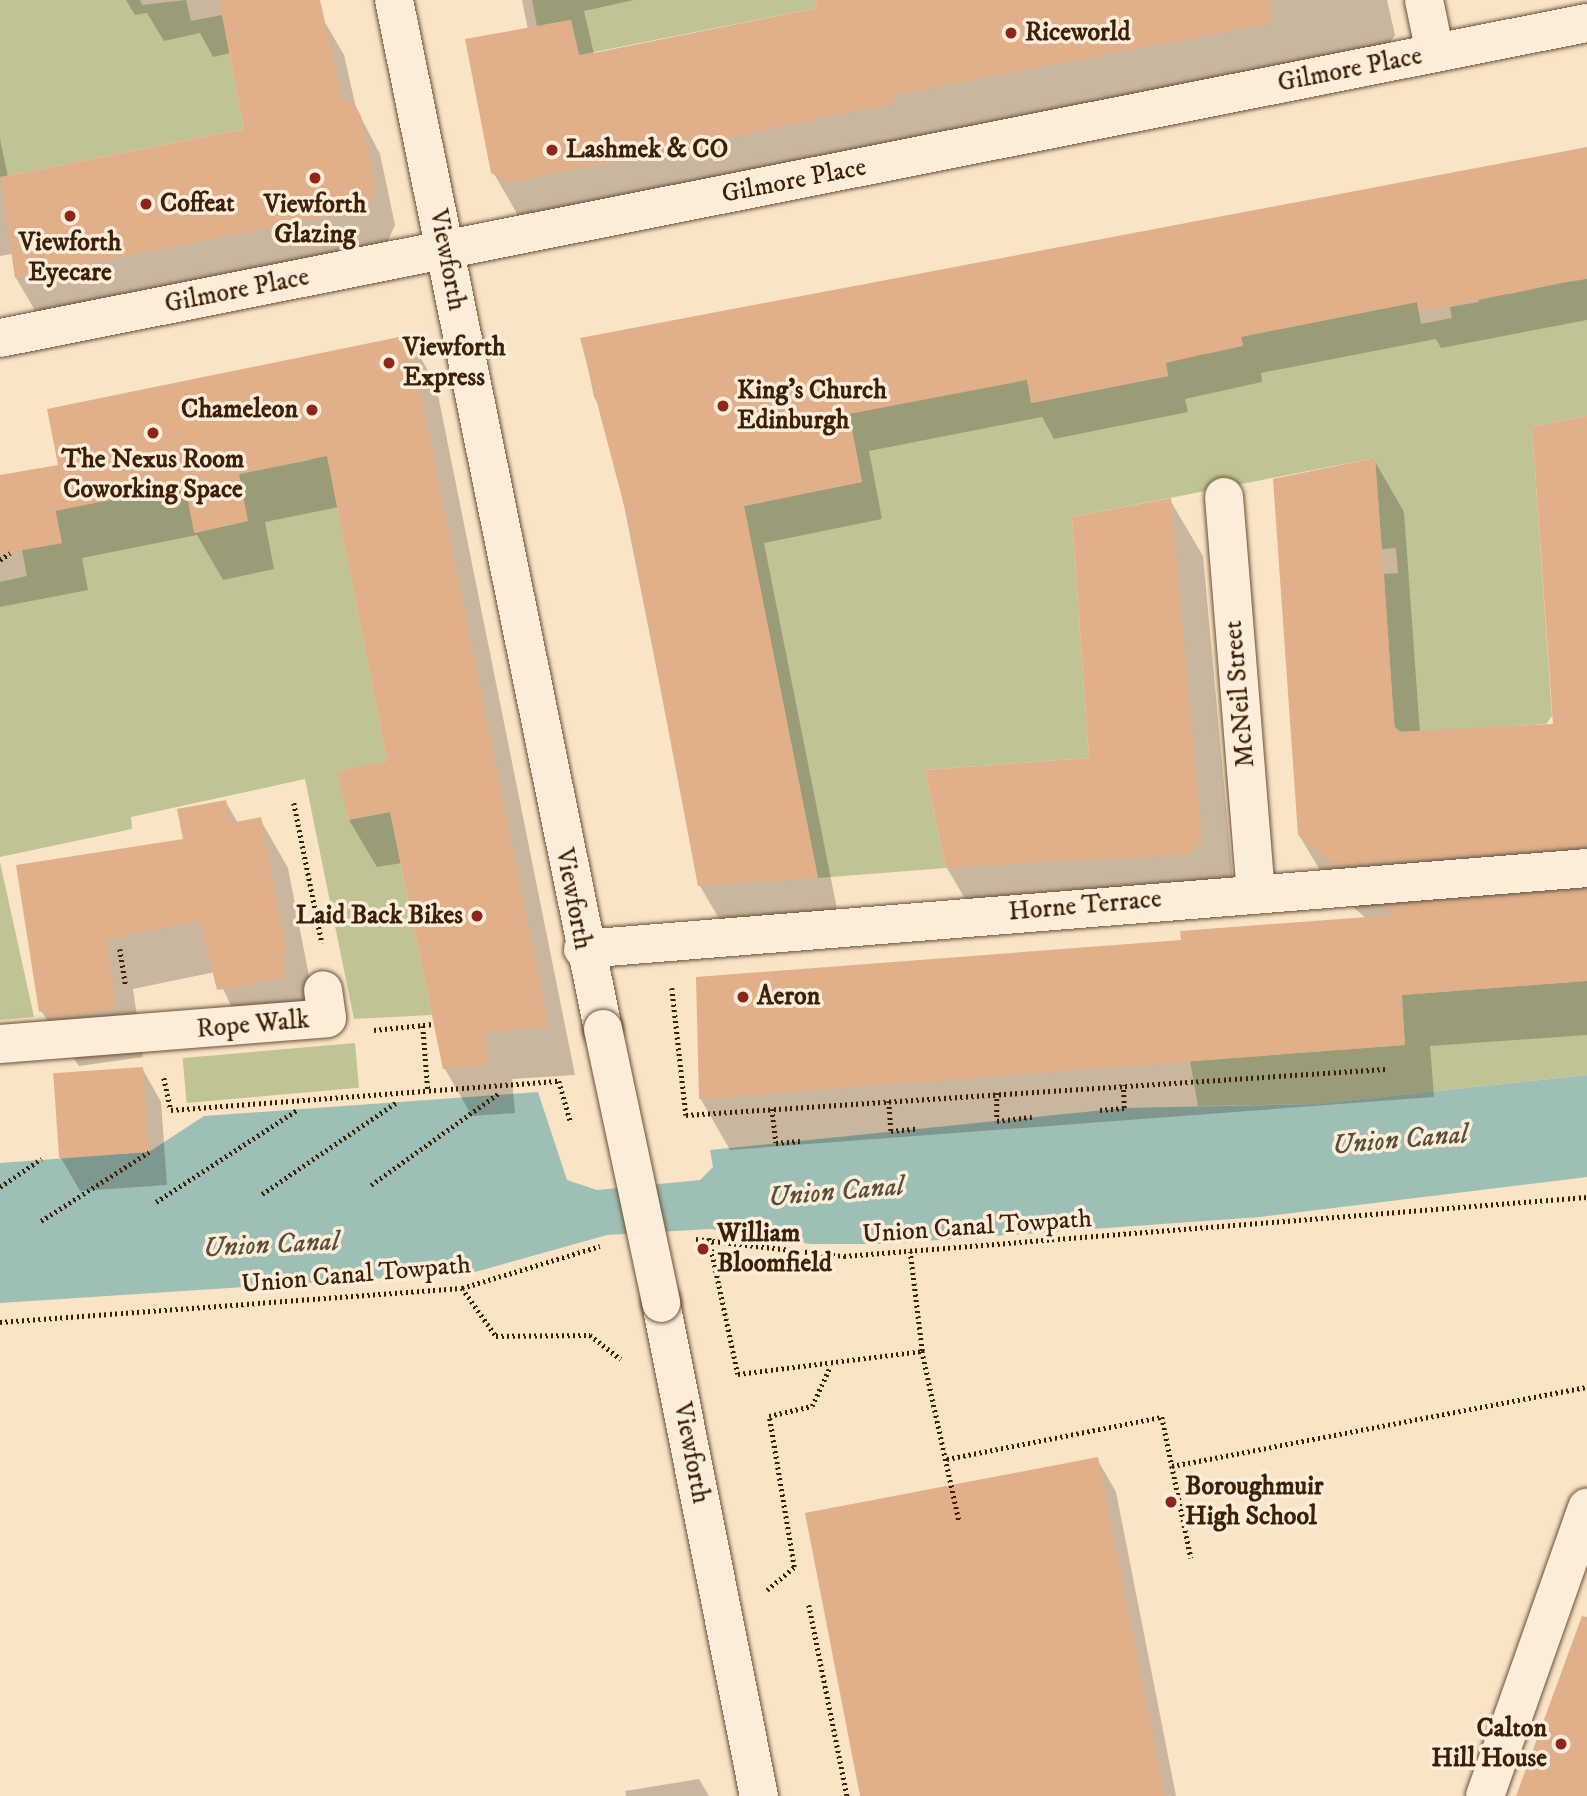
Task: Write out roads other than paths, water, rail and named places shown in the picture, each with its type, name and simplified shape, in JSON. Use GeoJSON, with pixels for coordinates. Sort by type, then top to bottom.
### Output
{"type":"FeatureCollection","features":[{"type":"Feature","properties":{"kind":"street","name":"Viewforth"},"geometry":{"type":"LineString","coordinates":[[394,0],[583,949],[603,1029],[661,1303],[759,1796]]}},
{"type":"Feature","properties":{"kind":"street"},"geometry":{"type":"LineString","coordinates":[[1424,0],[1435,53]]}},
{"type":"Feature","properties":{"kind":"street","name":"Gilmore Place"},"geometry":{"type":"LineString","coordinates":[[0,338],[1587,23]]}},
{"type":"Feature","properties":{"kind":"street","name":"McNeil Street"},"geometry":{"type":"LineString","coordinates":[[1224,497],[1256,892]]}},
{"type":"Feature","properties":{"kind":"street","name":"Horne Terrace"},"geometry":{"type":"LineString","coordinates":[[583,949],[1256,892],[1587,868]]}},
{"type":"Feature","properties":{"kind":"street","name":"Rope Walk"},"geometry":{"type":"LineString","coordinates":[[0,1044],[154,1033],[325,1004]]}},
{"type":"Feature","properties":{"kind":"street"},"geometry":{"type":"LineString","coordinates":[[1485,1796],[1587,1508]]}},
{"type":"Feature","properties":{"kind":"water","name":"Union Canal"},"geometry":{"type":"Polygon","coordinates":[[[1587,1075],[1587,1177],[1260,1217],[883,1244],[810,1244],[711,1229],[607,1235],[475,1272],[0,1303],[0,1163],[149,1152],[204,1116],[538,1092],[567,1180],[597,1190],[700,1180],[713,1167],[710,1150],[1124,1108],[1316,1104],[1587,1075]]]}},
{"type":"Feature","properties":{"kind":"place","name":"Riceworld"},"geometry":{"type":"Point","coordinates":[1011,33]}},
{"type":"Feature","properties":{"kind":"place","name":"Lashmek & CO"},"geometry":{"type":"Point","coordinates":[552,150]}},
{"type":"Feature","properties":{"kind":"place","name":"Viewforth Glazing"},"geometry":{"type":"Point","coordinates":[315,178]}},
{"type":"Feature","properties":{"kind":"place","name":"Coffeat"},"geometry":{"type":"Point","coordinates":[146,204]}},
{"type":"Feature","properties":{"kind":"place","name":"Viewforth Eyecare"},"geometry":{"type":"Point","coordinates":[70,216]}},
{"type":"Feature","properties":{"kind":"place","name":"Viewforth Express"},"geometry":{"type":"Point","coordinates":[389,363]}},
{"type":"Feature","properties":{"kind":"place","name":"King's Church Edinburgh"},"geometry":{"type":"Point","coordinates":[723,406]}},
{"type":"Feature","properties":{"kind":"place","name":"Chameleon"},"geometry":{"type":"Point","coordinates":[312,410]}},
{"type":"Feature","properties":{"kind":"place","name":"The Nexus Room Coworking Space"},"geometry":{"type":"Point","coordinates":[153,433]}},
{"type":"Feature","properties":{"kind":"place","name":"Laid Back Bikes"},"geometry":{"type":"Point","coordinates":[477,916]}},
{"type":"Feature","properties":{"kind":"place","name":"Aeron"},"geometry":{"type":"Point","coordinates":[743,997]}},
{"type":"Feature","properties":{"kind":"place","name":"William Bloomfield"},"geometry":{"type":"Point","coordinates":[703,1249]}},
{"type":"Feature","properties":{"kind":"place","name":"Boroughmuir High School"},"geometry":{"type":"Point","coordinates":[1171,1502]}},
{"type":"Feature","properties":{"kind":"place","name":"Calton Hill House"},"geometry":{"type":"Point","coordinates":[1561,1744]}}]}
